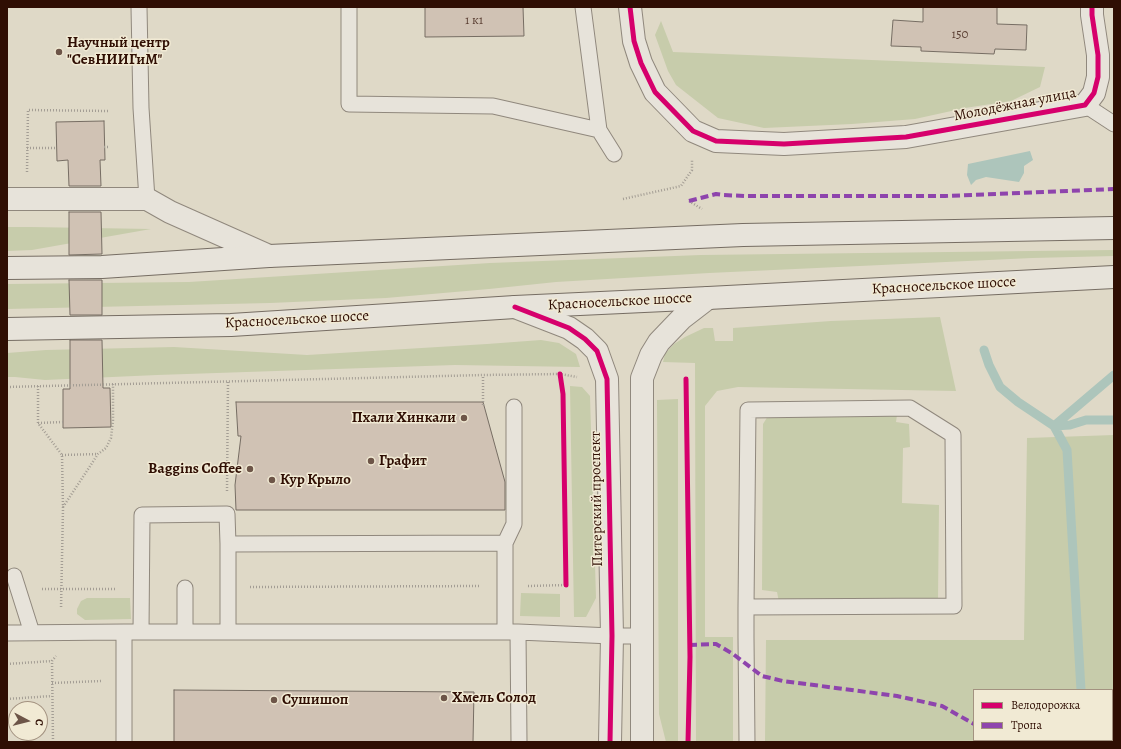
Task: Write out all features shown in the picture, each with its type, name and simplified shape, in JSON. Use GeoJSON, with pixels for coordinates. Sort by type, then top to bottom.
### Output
{"type":"FeatureCollection","features":[{"type":"Feature","properties":{"kind":"main road","name":"Молодёжная улица"},"geometry":{"type":"LineString","coordinates":[[630,7],[634,41],[641,63],[655,92],[693,131],[716,141],[784,144],[906,137],[1085,105],[1094,92],[1098,77],[1098,55],[1092,7]]}},
{"type":"Feature","properties":{"kind":"main road"},"geometry":{"type":"LineString","coordinates":[[7,199],[147,199],[170,212],[269,256]]}},
{"type":"Feature","properties":{"kind":"main road"},"geometry":{"type":"LineString","coordinates":[[7,268],[102,267],[269,256],[743,235],[1114,228]]}},
{"type":"Feature","properties":{"kind":"main road","name":"Красносельское шоссе"},"geometry":{"type":"LineString","coordinates":[[7,328],[231,325],[516,307],[1114,277]]}},
{"type":"Feature","properties":{"kind":"main road"},"geometry":{"type":"LineString","coordinates":[[642,742],[642,378],[651,355],[659,342],[682,318],[708,298]]}},
{"type":"Feature","properties":{"kind":"main road","name":"Питерский проспект"},"geometry":{"type":"LineString","coordinates":[[516,307],[569,328],[585,339],[597,351],[607,379],[612,636],[610,742]]}},
{"type":"Feature","properties":{"kind":"lane"},"geometry":{"type":"LineString","coordinates":[[139,7],[141,108],[147,199]]}},
{"type":"Feature","properties":{"kind":"lane"},"geometry":{"type":"LineString","coordinates":[[349,7],[349,104],[493,106],[599,130]]}},
{"type":"Feature","properties":{"kind":"lane"},"geometry":{"type":"LineString","coordinates":[[583,7],[599,130],[614,154]]}},
{"type":"Feature","properties":{"kind":"lane"},"geometry":{"type":"LineString","coordinates":[[1085,105],[1114,124]]}},
{"type":"Feature","properties":{"kind":"lane"},"geometry":{"type":"LineString","coordinates":[[514,407],[514,524],[505,543],[519,742]]}},
{"type":"Feature","properties":{"kind":"lane"},"geometry":{"type":"LineString","coordinates":[[746,607],[954,606],[953,435],[910,408],[748,410],[746,607],[747,742]]}},
{"type":"Feature","properties":{"kind":"lane"},"geometry":{"type":"LineString","coordinates":[[142,632],[142,515],[227,514],[228,632]]}},
{"type":"Feature","properties":{"kind":"lane"},"geometry":{"type":"LineString","coordinates":[[228,544],[505,543]]}},
{"type":"Feature","properties":{"kind":"lane"},"geometry":{"type":"LineString","coordinates":[[14,576],[32,633]]}},
{"type":"Feature","properties":{"kind":"lane"},"geometry":{"type":"LineString","coordinates":[[185,588],[185,632]]}},
{"type":"Feature","properties":{"kind":"lane"},"geometry":{"type":"LineString","coordinates":[[124,632],[124,742]]}},
{"type":"Feature","properties":{"kind":"lane"},"geometry":{"type":"LineString","coordinates":[[7,633],[512,632],[642,636]]}},
{"type":"Feature","properties":{"kind":"path"},"geometry":{"type":"LineString","coordinates":[[27,176],[28,110],[109,111]]}},
{"type":"Feature","properties":{"kind":"path"},"geometry":{"type":"LineString","coordinates":[[104,147],[110,147]]}},
{"type":"Feature","properties":{"kind":"path"},"geometry":{"type":"LineString","coordinates":[[27,148],[56,148]]}},
{"type":"Feature","properties":{"kind":"path"},"geometry":{"type":"LineString","coordinates":[[622,199],[681,186],[692,170]]}},
{"type":"Feature","properties":{"kind":"path"},"geometry":{"type":"LineString","coordinates":[[525,586],[566,585],[563,394],[560,374]]}},
{"type":"Feature","properties":{"kind":"path"},"geometry":{"type":"LineString","coordinates":[[7,387],[483,375],[560,374],[583,378]]}},
{"type":"Feature","properties":{"kind":"path"},"geometry":{"type":"LineString","coordinates":[[483,375],[483,405]]}},
{"type":"Feature","properties":{"kind":"path"},"geometry":{"type":"LineString","coordinates":[[686,379],[690,657],[688,742]]}},
{"type":"Feature","properties":{"kind":"path"},"geometry":{"type":"LineString","coordinates":[[227,514],[228,381]]}},
{"type":"Feature","properties":{"kind":"path"},"geometry":{"type":"LineString","coordinates":[[63,508],[98,454],[106,448],[111,438],[113,384]]}},
{"type":"Feature","properties":{"kind":"path"},"geometry":{"type":"LineString","coordinates":[[38,386],[38,423],[62,455],[62,604]]}},
{"type":"Feature","properties":{"kind":"path"},"geometry":{"type":"LineString","coordinates":[[38,423],[63,422]]}},
{"type":"Feature","properties":{"kind":"path"},"geometry":{"type":"LineString","coordinates":[[62,455],[98,454]]}},
{"type":"Feature","properties":{"kind":"path"},"geometry":{"type":"LineString","coordinates":[[244,587],[487,586]]}},
{"type":"Feature","properties":{"kind":"path"},"geometry":{"type":"LineString","coordinates":[[54,589],[124,588]]}},
{"type":"Feature","properties":{"kind":"path"},"geometry":{"type":"LineString","coordinates":[[53,742],[52,661],[56,655]]}},
{"type":"Feature","properties":{"kind":"path"},"geometry":{"type":"LineString","coordinates":[[7,664],[52,661]]}},
{"type":"Feature","properties":{"kind":"path"},"geometry":{"type":"LineString","coordinates":[[52,683],[102,681]]}},
{"type":"Feature","properties":{"kind":"path"},"geometry":{"type":"LineString","coordinates":[[7,699],[52,696]]}},
{"type":"Feature","properties":{"kind":"green space"},"geometry":{"type":"Polygon","coordinates":[[[661,21],[673,52],[1045,67],[1040,87],[1011,101],[965,108],[915,119],[852,124],[764,128],[718,118],[676,85],[668,71],[655,35],[661,21]]]}},
{"type":"Feature","properties":{"kind":"green space"},"geometry":{"type":"Polygon","coordinates":[[[7,227],[151,229],[32,250],[7,251],[7,227]]]}},
{"type":"Feature","properties":{"kind":"green space"},"geometry":{"type":"Polygon","coordinates":[[[1114,250],[1114,256],[1032,258],[709,273],[556,282],[386,298],[270,303],[7,309],[7,284],[189,282],[490,263],[701,255],[1114,250]]]}},
{"type":"Feature","properties":{"kind":"green space"},"geometry":{"type":"Polygon","coordinates":[[[940,317],[956,391],[738,387],[717,391],[705,406],[705,637],[733,637],[733,742],[696,742],[695,363],[663,362],[665,354],[674,344],[704,328],[713,328],[715,341],[733,341],[733,328],[831,321],[940,317]]]}},
{"type":"Feature","properties":{"kind":"green space"},"geometry":{"type":"Polygon","coordinates":[[[541,340],[559,343],[576,354],[580,367],[455,365],[45,380],[7,377],[7,353],[46,350],[174,347],[307,355],[541,340]]]}},
{"type":"Feature","properties":{"kind":"green space"},"geometry":{"type":"Polygon","coordinates":[[[570,386],[582,387],[590,396],[596,598],[586,617],[574,617],[570,386]]]}},
{"type":"Feature","properties":{"kind":"green space"},"geometry":{"type":"Polygon","coordinates":[[[678,399],[678,742],[666,742],[659,714],[657,400],[678,399]]]}},
{"type":"Feature","properties":{"kind":"green space"},"geometry":{"type":"Polygon","coordinates":[[[897,415],[896,422],[909,424],[910,447],[903,448],[902,503],[939,505],[938,599],[779,602],[777,592],[762,590],[763,424],[768,416],[897,415]]]}},
{"type":"Feature","properties":{"kind":"green space"},"geometry":{"type":"Polygon","coordinates":[[[1114,435],[1114,742],[765,742],[766,640],[1024,640],[1027,438],[1114,435]]]}},
{"type":"Feature","properties":{"kind":"green space"},"geometry":{"type":"Polygon","coordinates":[[[521,593],[560,594],[560,617],[520,616],[521,593]]]}},
{"type":"Feature","properties":{"kind":"green space"},"geometry":{"type":"Polygon","coordinates":[[[87,598],[130,598],[131,619],[85,620],[77,614],[77,609],[81,601],[87,598]]]}},
{"type":"Feature","properties":{"kind":"shaded area"},"geometry":{"type":"Polygon","coordinates":[[[1030,151],[1033,160],[1024,166],[1024,173],[1019,182],[986,177],[976,180],[971,185],[967,175],[968,164],[1030,151]]]}},
{"type":"Feature","properties":{"kind":"building"},"geometry":{"type":"Polygon","coordinates":[[[425,7],[523,7],[524,36],[425,37],[425,7]]]}},
{"type":"Feature","properties":{"kind":"building"},"geometry":{"type":"Polygon","coordinates":[[[923,7],[997,7],[997,24],[1027,25],[1026,50],[995,49],[994,54],[921,51],[921,47],[891,46],[893,20],[923,22],[923,7]]]}},
{"type":"Feature","properties":{"kind":"building"},"geometry":{"type":"Polygon","coordinates":[[[104,121],[105,160],[100,160],[101,186],[69,186],[68,160],[57,161],[56,122],[104,121]]]}},
{"type":"Feature","properties":{"kind":"building"},"geometry":{"type":"Polygon","coordinates":[[[69,212],[101,212],[102,254],[69,255],[69,212]]]}},
{"type":"Feature","properties":{"kind":"building"},"geometry":{"type":"Polygon","coordinates":[[[69,280],[102,280],[102,315],[70,315],[69,280]]]}},
{"type":"Feature","properties":{"kind":"building"},"geometry":{"type":"Polygon","coordinates":[[[70,340],[102,340],[103,388],[110,388],[111,427],[63,428],[63,389],[70,389],[70,340]]]}},
{"type":"Feature","properties":{"kind":"building","name":"Графит"},"geometry":{"type":"Polygon","coordinates":[[[236,402],[483,402],[505,482],[505,510],[236,510],[235,485],[241,436],[238,436],[236,402]]]}},
{"type":"Feature","properties":{"kind":"building"},"geometry":{"type":"Polygon","coordinates":[[[174,690],[474,692],[473,742],[174,742],[174,690]]]}},
{"type":"Feature","properties":{"kind":"waterway"},"geometry":{"type":"LineString","coordinates":[[984,350],[989,365],[1000,387],[1018,402],[1054,426],[1067,450],[1081,689]]}},
{"type":"Feature","properties":{"kind":"waterway"},"geometry":{"type":"LineString","coordinates":[[1054,426],[1114,375]]}},
{"type":"Feature","properties":{"kind":"waterway"},"geometry":{"type":"LineString","coordinates":[[1054,426],[1070,425],[1086,420],[1114,420]]}},
{"type":"Feature","properties":{"kind":"marked path"},"geometry":{"type":"LineString","coordinates":[[689,201],[716,194],[745,196],[945,196],[1114,189]]}},
{"type":"Feature","properties":{"kind":"marked path"},"geometry":{"type":"LineString","coordinates":[[689,645],[716,644],[733,654],[762,676],[783,681],[897,696],[942,706],[973,723]]}},
{"type":"Feature","properties":{"kind":"cycle path"},"geometry":{"type":"LineString","coordinates":[[630,7],[634,41],[641,63],[655,92],[693,131],[716,141],[784,144],[906,137],[1085,105],[1094,93],[1098,77],[1098,55],[1092,7]]}},
{"type":"Feature","properties":{"kind":"cycle path"},"geometry":{"type":"LineString","coordinates":[[515,307],[569,328],[585,339],[597,351],[607,379],[612,636],[610,742]]}},
{"type":"Feature","properties":{"kind":"cycle path"},"geometry":{"type":"LineString","coordinates":[[560,374],[563,394],[566,585]]}},
{"type":"Feature","properties":{"kind":"cycle path"},"geometry":{"type":"LineString","coordinates":[[686,379],[690,657],[688,742]]}},
{"type":"Feature","properties":{"kind":"place","name":"Научный центр \"СевНИИГиМ\""},"geometry":{"type":"Point","coordinates":[59,52]}},
{"type":"Feature","properties":{"kind":"place","name":"Пхали Хинкали"},"geometry":{"type":"Point","coordinates":[464,418]}},
{"type":"Feature","properties":{"kind":"place","name":"Графит"},"geometry":{"type":"Point","coordinates":[371,461]}},
{"type":"Feature","properties":{"kind":"place","name":"Baggins Coffee"},"geometry":{"type":"Point","coordinates":[250,469]}},
{"type":"Feature","properties":{"kind":"place","name":"Кур Крыло"},"geometry":{"type":"Point","coordinates":[272,480]}},
{"type":"Feature","properties":{"kind":"place","name":"Хмель Солод"},"geometry":{"type":"Point","coordinates":[444,698]}},
{"type":"Feature","properties":{"kind":"place","name":"Сушишоп"},"geometry":{"type":"Point","coordinates":[274,700]}}]}
